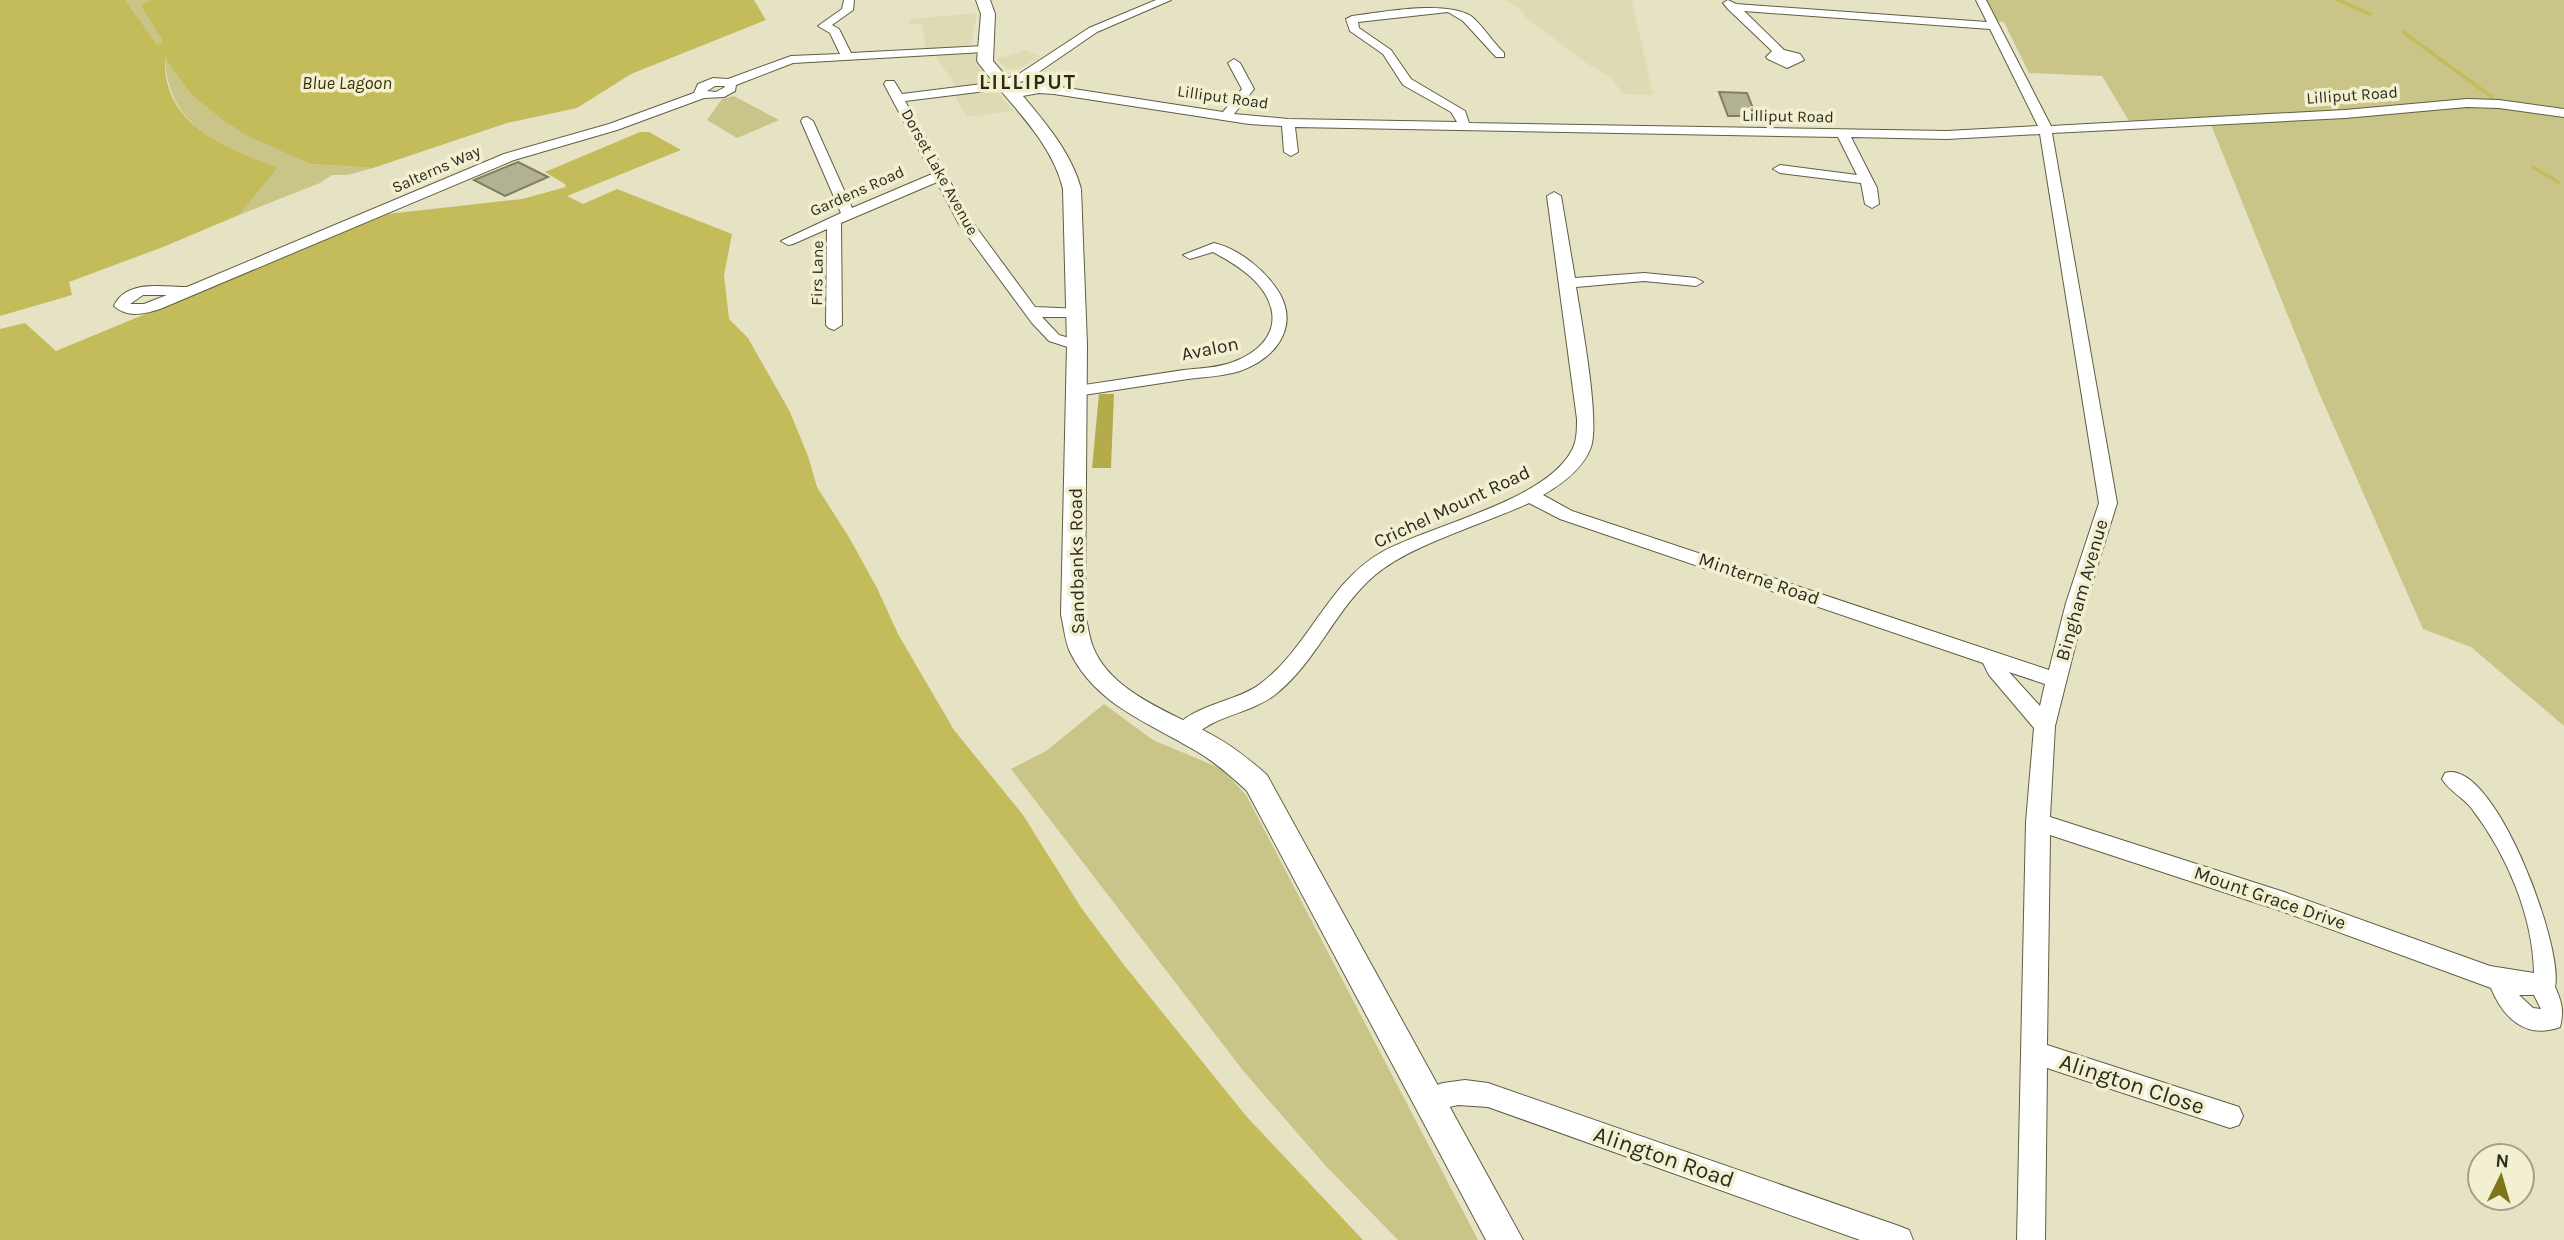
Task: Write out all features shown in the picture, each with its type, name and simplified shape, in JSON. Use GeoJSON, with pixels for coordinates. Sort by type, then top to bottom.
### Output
{"type":"FeatureCollection","features":[{"type":"Feature","properties":{"kind":"main road"},"geometry":{"type":"LineString","coordinates":[[984,0],[988,14],[984,49]]}},
{"type":"Feature","properties":{"kind":"main road","name":"Sandbanks Road"},"geometry":{"type":"LineString","coordinates":[[984,49],[987,64],[1055,149],[1068,172],[1074,210],[1077,312],[1075,636],[1090,669],[1107,685],[1139,708],[1229,755],[1257,783],[1505,1240]]}},
{"type":"Feature","properties":{"kind":"street"},"geometry":{"type":"LineString","coordinates":[[847,56],[835,31],[824,26],[847,10],[849,0]]}},
{"type":"Feature","properties":{"kind":"street"},"geometry":{"type":"LineString","coordinates":[[1007,87],[1072,41],[1167,0]]}},
{"type":"Feature","properties":{"kind":"street","name":"Bingham Avenue"},"geometry":{"type":"LineString","coordinates":[[1981,0],[2044,123],[2108,503],[2076,603],[2045,726],[2037,822],[2034,1052]]}},
{"type":"Feature","properties":{"kind":"street"},"geometry":{"type":"LineString","coordinates":[[1729,4],[1995,26]]}},
{"type":"Feature","properties":{"kind":"street"},"geometry":{"type":"LineString","coordinates":[[1729,4],[1781,53]]}},
{"type":"Feature","properties":{"kind":"street"},"geometry":{"type":"LineString","coordinates":[[1464,126],[1461,114],[1455,108],[1407,82],[1387,52],[1354,29],[1352,19],[1438,8],[1452,9],[1464,14],[1500,55]]}},
{"type":"Feature","properties":{"kind":"street","name":"Salterns Way"},"geometry":{"type":"LineString","coordinates":[[190,290],[383,212],[509,157],[613,127],[702,94],[725,93],[731,89],[729,83],[792,60],[984,49]]}},
{"type":"Feature","properties":{"kind":"street"},"geometry":{"type":"LineString","coordinates":[[1226,117],[1248,89],[1234,63]]}},
{"type":"Feature","properties":{"kind":"street","name":"Dorset Lake Avenue"},"geometry":{"type":"LineString","coordinates":[[890,85],[966,225],[1054,338],[1077,345]]}},
{"type":"Feature","properties":{"kind":"street","name":"Dorset Lake Avenue"},"geometry":{"type":"LineString","coordinates":[[898,97],[1007,87]]}},
{"type":"Feature","properties":{"kind":"street","name":"Lilliput Road"},"geometry":{"type":"LineString","coordinates":[[1007,87],[1054,90],[1226,117],[1288,123],[1843,134],[1947,135],[2044,131],[2345,114],[2467,103],[2499,104],[2564,113]]}},
{"type":"Feature","properties":{"kind":"street"},"geometry":{"type":"LineString","coordinates":[[807,121],[841,217]]}},
{"type":"Feature","properties":{"kind":"street"},"geometry":{"type":"LineString","coordinates":[[1288,123],[1291,152]]}},
{"type":"Feature","properties":{"kind":"street"},"geometry":{"type":"LineString","coordinates":[[1843,134],[1866,180],[1872,204]]}},
{"type":"Feature","properties":{"kind":"street"},"geometry":{"type":"LineString","coordinates":[[1780,169],[1866,180]]}},
{"type":"Feature","properties":{"kind":"street","name":"Gardens Road"},"geometry":{"type":"LineString","coordinates":[[788,241],[940,176]]}},
{"type":"Feature","properties":{"kind":"street","name":"Crichel Mount Road"},"geometry":{"type":"LineString","coordinates":[[1182,732],[1200,718],[1266,691],[1300,658],[1355,583],[1387,558],[1530,496],[1572,466],[1582,447],[1583,405],[1554,196]]}},
{"type":"Feature","properties":{"kind":"street","name":"Firs Lane"},"geometry":{"type":"LineString","coordinates":[[834,325],[841,217]]}},
{"type":"Feature","properties":{"kind":"street","name":"Avalon"},"geometry":{"type":"LineString","coordinates":[[1077,391],[1236,367],[1258,358],[1272,346],[1281,326],[1278,302],[1269,287],[1248,267],[1214,247],[1190,256]]}},
{"type":"Feature","properties":{"kind":"street"},"geometry":{"type":"LineString","coordinates":[[1568,283],[1644,277],[1696,282]]}},
{"type":"Feature","properties":{"kind":"street"},"geometry":{"type":"LineString","coordinates":[[1033,312],[1077,312]]}},
{"type":"Feature","properties":{"kind":"street","name":"Minterne Road"},"geometry":{"type":"LineString","coordinates":[[1530,496],[1566,515],[2056,680]]}},
{"type":"Feature","properties":{"kind":"street"},"geometry":{"type":"LineString","coordinates":[[1990,657],[1997,670],[2045,726]]}},
{"type":"Feature","properties":{"kind":"street"},"geometry":{"type":"LineString","coordinates":[[2453,779],[2476,797],[2488,814],[2521,877],[2543,940],[2547,965],[2546,980],[2541,984],[2554,1010],[2551,1019],[2540,1022],[2522,1015],[2510,1005],[2500,980]]}},
{"type":"Feature","properties":{"kind":"street","name":"Mount Grace Drive"},"geometry":{"type":"LineString","coordinates":[[2037,822],[2323,915],[2500,980],[2532,986],[2541,984]]}},
{"type":"Feature","properties":{"kind":"street"},"geometry":{"type":"LineString","coordinates":[[2031,1240],[2034,1052]]}},
{"type":"Feature","properties":{"kind":"street","name":"Alington Close"},"geometry":{"type":"LineString","coordinates":[[2034,1052],[2230,1116]]}},
{"type":"Feature","properties":{"kind":"street","name":"Alington Road"},"geometry":{"type":"LineString","coordinates":[[1427,1100],[1467,1091],[1488,1096],[1899,1240]]}},
{"type":"Feature","properties":{"kind":"shaded area"},"geometry":{"type":"Polygon","coordinates":[[[125,0],[150,0],[140,5],[163,42],[157,44],[125,0]]]}},
{"type":"Feature","properties":{"kind":"shaded area"},"geometry":{"type":"Polygon","coordinates":[[[1505,0],[1632,0],[1653,95],[1623,94],[1611,78],[1586,63],[1524,16],[1524,12],[1505,0]]]}},
{"type":"Feature","properties":{"kind":"shaded area"},"geometry":{"type":"Polygon","coordinates":[[[1981,0],[2564,0],[2564,726],[2471,647],[2423,629],[2317,388],[2212,127],[2199,117],[2129,121],[2102,76],[2029,73],[2004,22],[1992,21],[1981,0]]]}},
{"type":"Feature","properties":{"kind":"shaded area"},"geometry":{"type":"Polygon","coordinates":[[[977,13],[971,46],[996,90],[1014,111],[967,117],[950,88],[956,86],[935,55],[926,55],[922,24],[910,24],[909,19],[977,13]]]}},
{"type":"Feature","properties":{"kind":"shaded area"},"geometry":{"type":"Polygon","coordinates":[[[1026,50],[1041,57],[1018,69],[1005,68],[996,59],[1026,50]]]}},
{"type":"Feature","properties":{"kind":"shaded area"},"geometry":{"type":"Polygon","coordinates":[[[165,55],[190,93],[311,164],[373,168],[347,175],[332,175],[320,183],[239,215],[276,168],[217,141],[200,130],[186,116],[175,100],[168,80],[165,55]]]}},
{"type":"Feature","properties":{"kind":"shaded area"},"geometry":{"type":"Polygon","coordinates":[[[734,96],[779,120],[737,138],[707,120],[722,99],[734,96]]]}},
{"type":"Feature","properties":{"kind":"shaded area"},"geometry":{"type":"Polygon","coordinates":[[[1099,394],[1114,394],[1111,468],[1092,468],[1099,394]]]}},
{"type":"Feature","properties":{"kind":"shaded area"},"geometry":{"type":"Polygon","coordinates":[[[1104,704],[1153,740],[1222,769],[1246,795],[1478,1240],[1398,1240],[1325,1165],[1245,1073],[1011,769],[1046,751],[1104,704]]]}},
{"type":"Feature","properties":{"kind":"water","name":"Blue Lagoon"},"geometry":{"type":"Polygon","coordinates":[[[0,0],[125,0],[157,44],[163,42],[140,5],[150,0],[754,0],[766,20],[631,74],[577,108],[507,123],[373,168],[311,164],[248,136],[190,93],[165,57],[167,80],[174,100],[185,116],[217,141],[277,168],[239,215],[69,282],[72,295],[0,316],[0,0]]]}},
{"type":"Feature","properties":{"kind":"water"},"geometry":{"type":"Polygon","coordinates":[[[640,132],[649,132],[681,150],[567,196],[583,204],[617,189],[732,234],[724,275],[729,319],[748,338],[790,412],[817,487],[850,539],[898,634],[954,730],[1023,815],[1082,909],[1124,965],[1247,1117],[1363,1240],[0,1240],[0,329],[25,323],[56,351],[387,214],[522,199],[566,187],[545,172],[640,132]]]}},
{"type":"Feature","properties":{"kind":"building"},"geometry":{"type":"Polygon","coordinates":[[[1719,92],[1747,93],[1756,116],[1728,116],[1719,92]]]}},
{"type":"Feature","properties":{"kind":"building"},"geometry":{"type":"Polygon","coordinates":[[[518,162],[548,177],[505,196],[474,180],[518,162]]]}},
{"type":"Feature","properties":{"kind":"waterway"},"geometry":{"type":"LineString","coordinates":[[2338,0],[2370,14]]}},
{"type":"Feature","properties":{"kind":"waterway"},"geometry":{"type":"LineString","coordinates":[[2403,32],[2492,97]]}},
{"type":"Feature","properties":{"kind":"waterway"},"geometry":{"type":"LineString","coordinates":[[2533,167],[2558,182]]}},
{"type":"Feature","properties":{"kind":"district","name":"LILLIPUT"},"geometry":{"type":"Point","coordinates":[1028,82]}}]}
